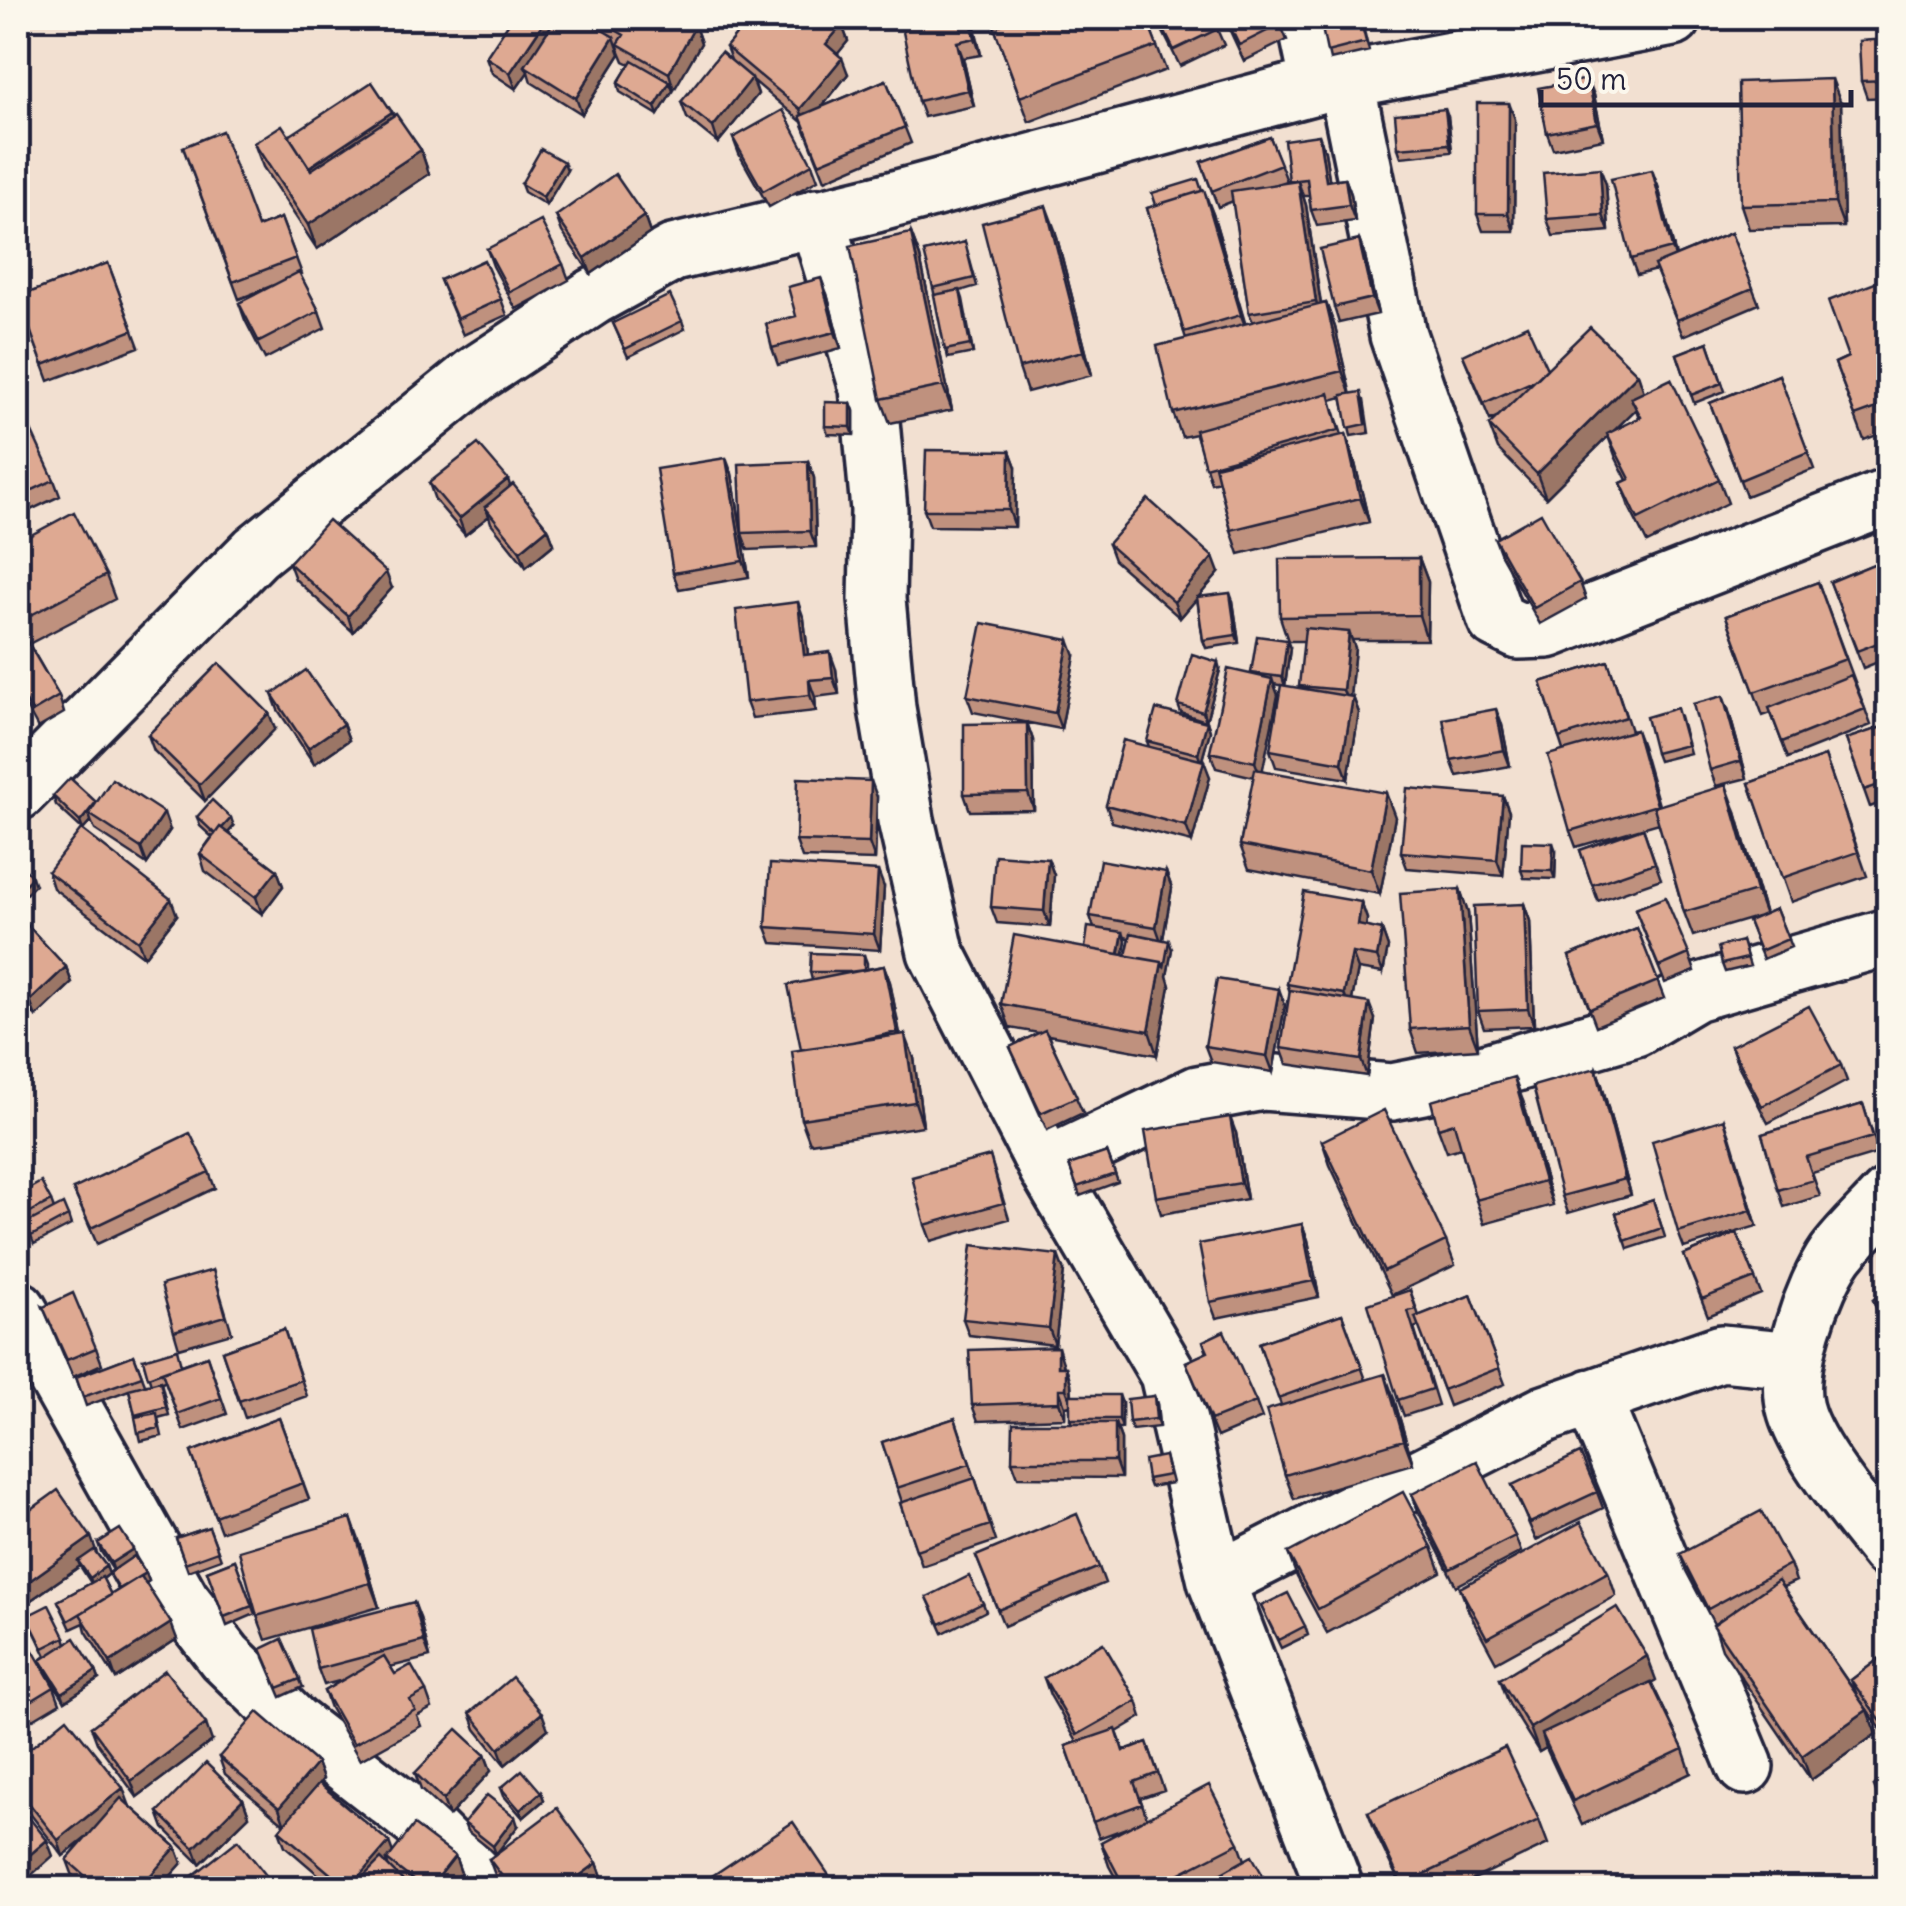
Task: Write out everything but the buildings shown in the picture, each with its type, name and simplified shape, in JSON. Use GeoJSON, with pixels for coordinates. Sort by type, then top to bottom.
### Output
{"type":"FeatureCollection","features":[{"type":"Feature","properties":{"kind":"street"},"geometry":{"type":"LineString","coordinates":[[1304,18],[1333,83],[1398,336],[1496,620],[1518,631],[1548,630],[1888,497]]}},
{"type":"Feature","properties":{"kind":"street"},"geometry":{"type":"LineString","coordinates":[[18,792],[256,552],[475,375],[593,298],[673,253],[1333,83],[1674,18]]}},
{"type":"Feature","properties":{"kind":"street"},"geometry":{"type":"LineString","coordinates":[[817,217],[868,388],[879,510],[877,598],[886,708],[936,952],[1046,1166],[1168,1374],[1216,1581],[1335,1888]]}},
{"type":"Feature","properties":{"kind":"street"},"geometry":{"type":"LineString","coordinates":[[1046,1166],[1198,1094],[1263,1082],[1392,1092],[1469,1077],[1635,1028],[1694,993],[1888,936]]}},
{"type":"Feature","properties":{"kind":"street"},"geometry":{"type":"LineString","coordinates":[[1888,1197],[1835,1256],[1811,1307],[1794,1360],[1794,1408],[1818,1452],[1888,1550]]}},
{"type":"Feature","properties":{"kind":"street"},"geometry":{"type":"LineString","coordinates":[[18,1309],[172,1585],[225,1657],[294,1724],[426,1827],[486,1888]]}},
{"type":"Feature","properties":{"kind":"street"},"geometry":{"type":"LineString","coordinates":[[1216,1581],[1545,1414],[1722,1352],[1794,1360]]}},
{"type":"Feature","properties":{"kind":"street"},"geometry":{"type":"LineString","coordinates":[[1592,1397],[1745,1766]]}}]}
